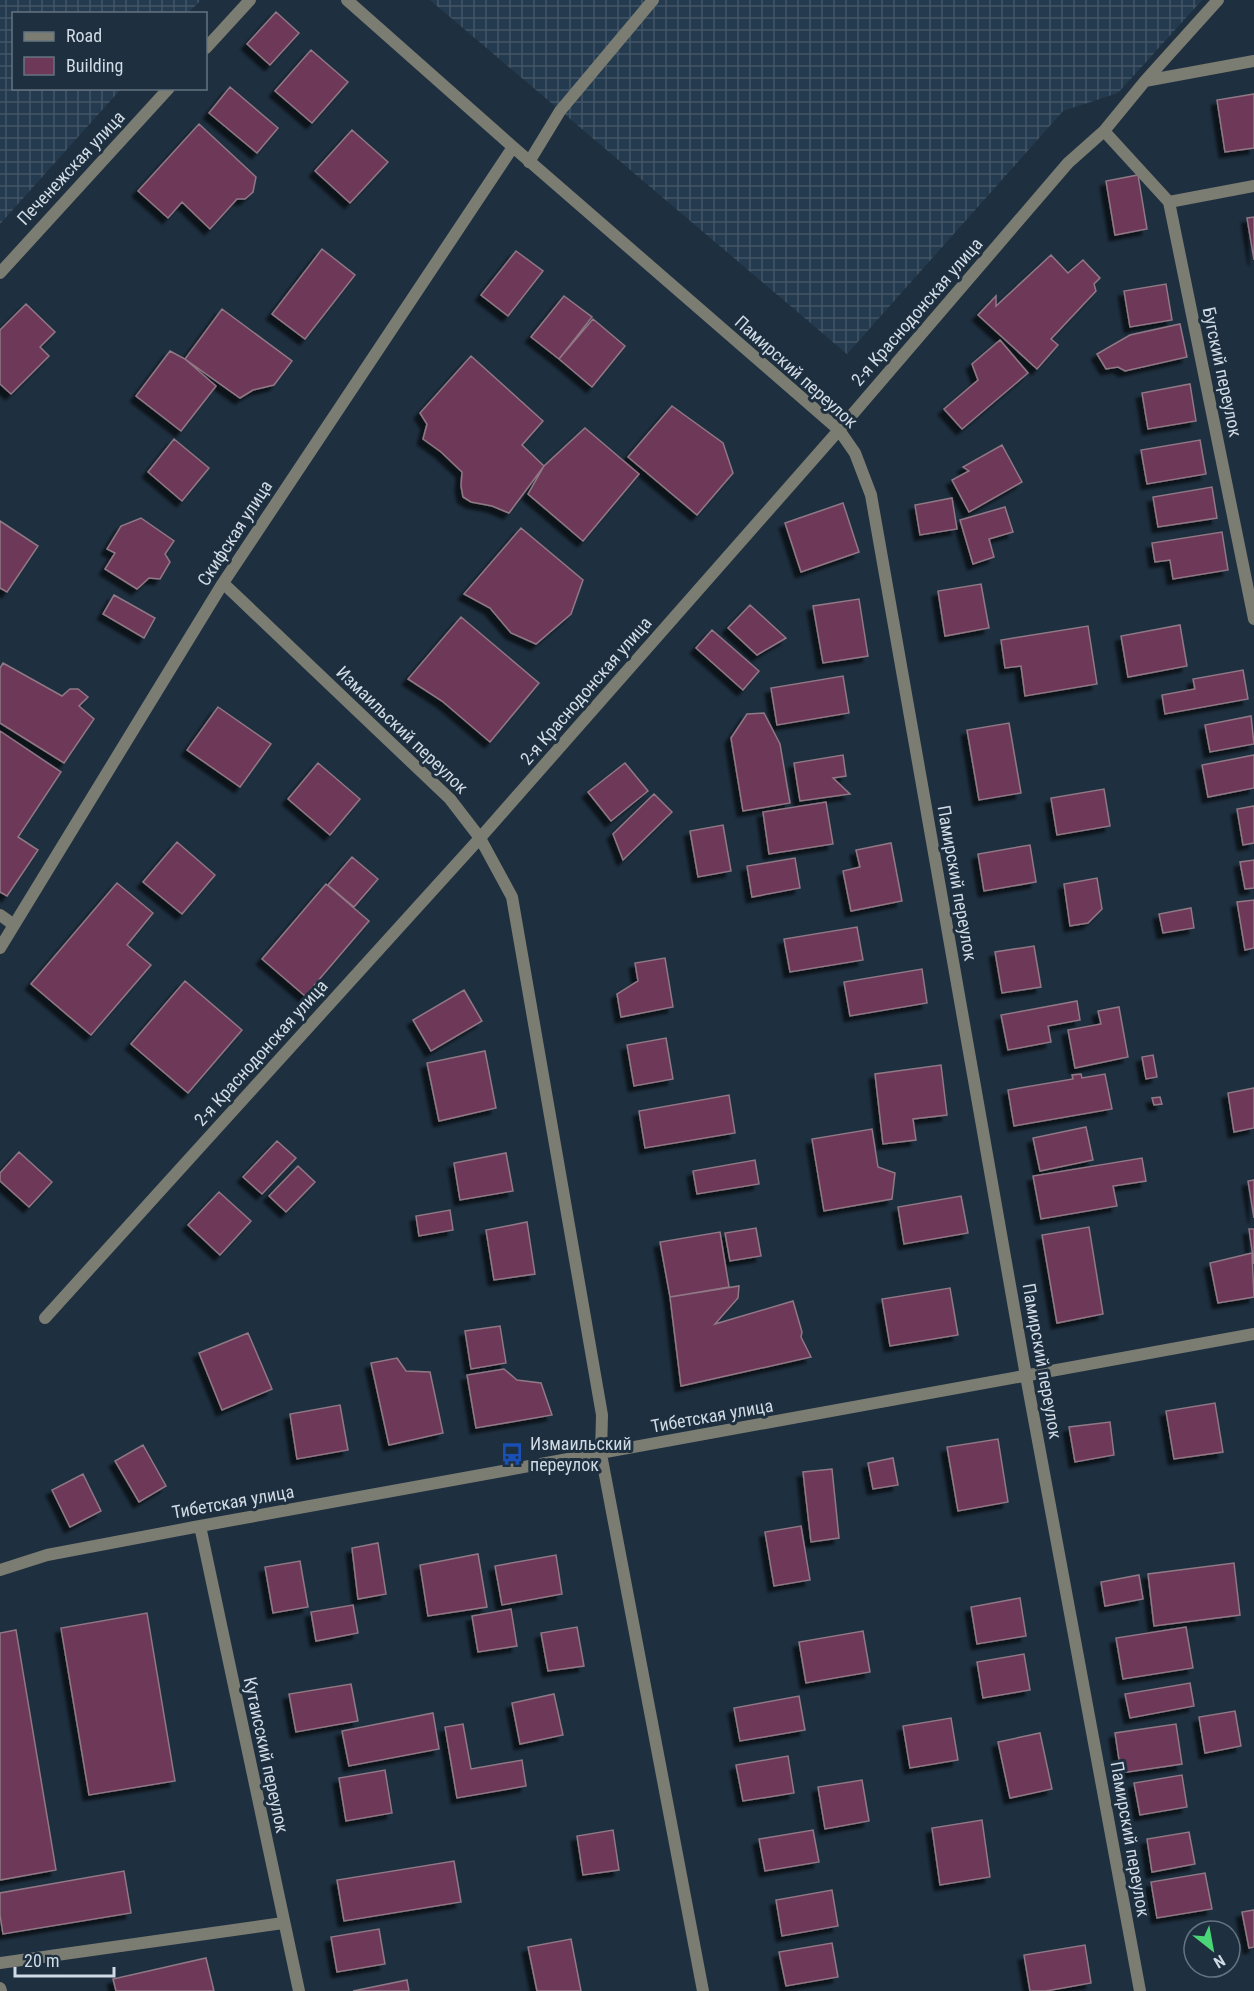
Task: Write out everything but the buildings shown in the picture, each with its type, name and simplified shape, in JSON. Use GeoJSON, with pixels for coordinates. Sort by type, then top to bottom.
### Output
{"type":"FeatureCollection","features":[{"type":"Feature","properties":{"kind":"street"},"geometry":{"type":"LineString","coordinates":[[207,47],[250,0]]}},
{"type":"Feature","properties":{"kind":"street","name":"Памирский переулок"},"geometry":{"type":"LineString","coordinates":[[347,0],[529,162],[839,430],[855,453],[871,495],[1026,1376],[1140,1991]]}},
{"type":"Feature","properties":{"kind":"street"},"geometry":{"type":"LineString","coordinates":[[529,162],[560,111],[653,0]]}},
{"type":"Feature","properties":{"kind":"street","name":"2-я Краснодонская улица"},"geometry":{"type":"LineString","coordinates":[[45,1318],[480,838],[839,430],[1068,163],[1104,131],[1144,81],[1218,0]]}},
{"type":"Feature","properties":{"kind":"street"},"geometry":{"type":"LineString","coordinates":[[1144,81],[1254,61]]}},
{"type":"Feature","properties":{"kind":"street","name":"Печенежская улица"},"geometry":{"type":"LineString","coordinates":[[0,273],[167,90]]}},
{"type":"Feature","properties":{"kind":"street"},"geometry":{"type":"LineString","coordinates":[[1104,131],[1169,202],[1254,186]]}},
{"type":"Feature","properties":{"kind":"street","name":"Скифская улица"},"geometry":{"type":"LineString","coordinates":[[0,948],[223,583],[513,147]]}},
{"type":"Feature","properties":{"kind":"street","name":"Бугский переулок"},"geometry":{"type":"LineString","coordinates":[[1169,202],[1254,619]]}},
{"type":"Feature","properties":{"kind":"street","name":"Измаильский переулок"},"geometry":{"type":"LineString","coordinates":[[223,583],[450,799],[480,838],[512,897],[602,1415],[602,1454],[702,1991]]}},
{"type":"Feature","properties":{"kind":"street"},"geometry":{"type":"LineString","coordinates":[[0,915],[14,925]]}},
{"type":"Feature","properties":{"kind":"street","name":"Тибетская улица"},"geometry":{"type":"LineString","coordinates":[[0,1570],[47,1555],[200,1526],[1254,1334]]}},
{"type":"Feature","properties":{"kind":"street","name":"Кутаисский переулок"},"geometry":{"type":"LineString","coordinates":[[200,1526],[299,1991]]}},
{"type":"Feature","properties":{"kind":"street"},"geometry":{"type":"LineString","coordinates":[[0,1963],[283,1923]]}},
{"type":"Feature","properties":{"kind":"shaded area"},"geometry":{"type":"Polygon","coordinates":[[[0,0],[201,0],[189,12],[12,12],[12,90],[120,90],[0,224],[0,0]]]}},
{"type":"Feature","properties":{"kind":"shaded area"},"geometry":{"type":"Polygon","coordinates":[[[430,0],[1202,0],[1118,93],[1063,111],[847,354],[430,0]]]}},
{"type":"Feature","properties":{"kind":"place","name":"Измаильский переулок"},"geometry":{"type":"Point","coordinates":[512,1454]}}]}
